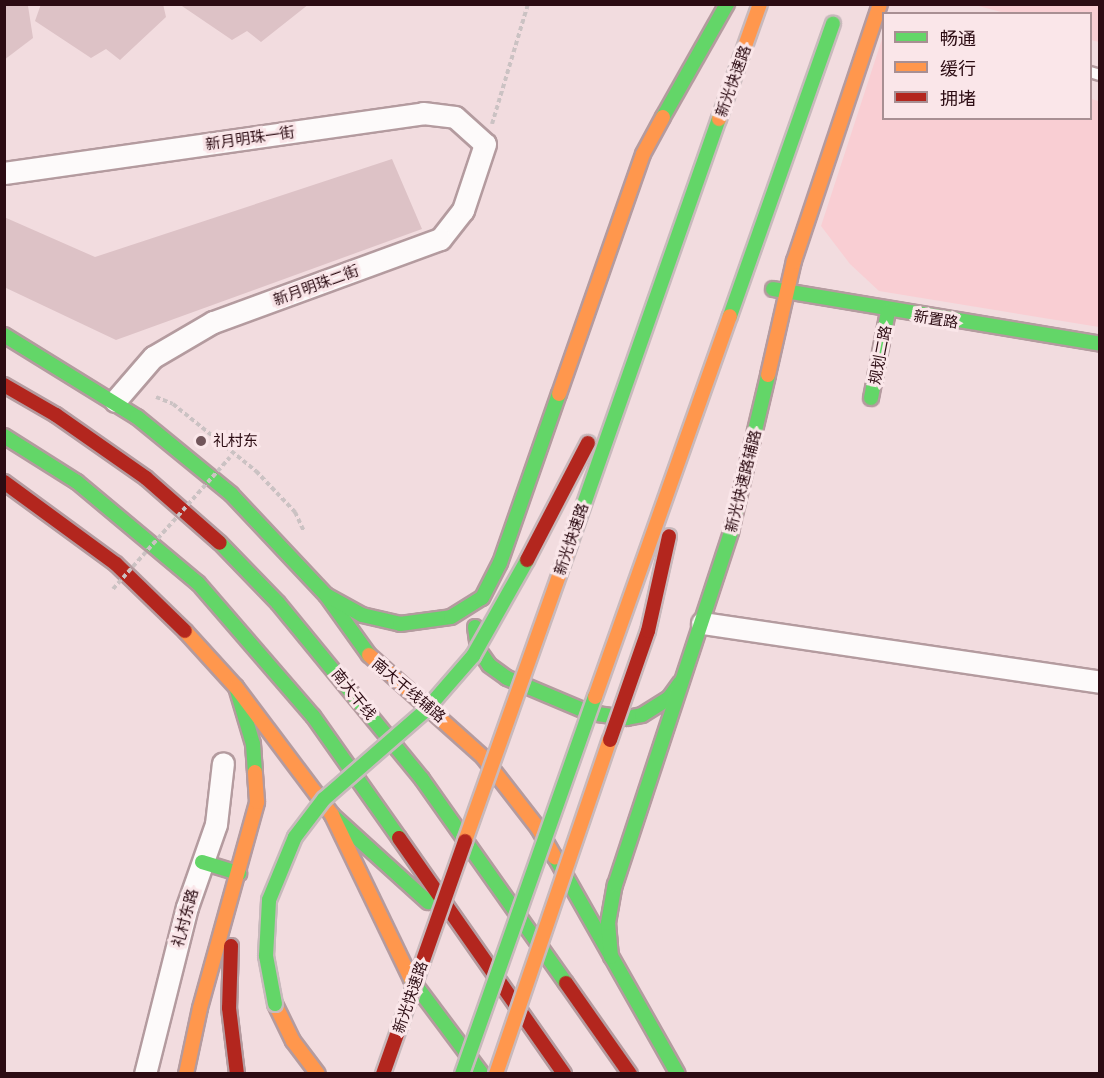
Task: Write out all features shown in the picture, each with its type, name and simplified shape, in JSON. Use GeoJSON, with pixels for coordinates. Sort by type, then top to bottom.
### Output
{"type":"FeatureCollection","features":[{"type":"Feature","properties":{"kind":"main road"},"geometry":{"type":"LineString","coordinates":[[683,680],[656,709],[627,718],[590,713],[523,687],[489,665],[478,649],[475,632],[482,598],[500,563],[643,154],[727,4]]}},
{"type":"Feature","properties":{"kind":"main road","name":"新光快速路"},"geometry":{"type":"LineString","coordinates":[[383,1074],[760,4]]}},
{"type":"Feature","properties":{"kind":"main road"},"geometry":{"type":"LineString","coordinates":[[462,1074],[839,4]]}},
{"type":"Feature","properties":{"kind":"main road","name":"新光快速路辅路"},"geometry":{"type":"LineString","coordinates":[[611,957],[608,923],[615,885],[744,488],[794,261],[880,4]]}},
{"type":"Feature","properties":{"kind":"main road","name":"新置路"},"geometry":{"type":"LineString","coordinates":[[773,289],[888,311],[1100,344]]}},
{"type":"Feature","properties":{"kind":"main road","name":"规划二路"},"geometry":{"type":"LineString","coordinates":[[871,398],[888,311]]}},
{"type":"Feature","properties":{"kind":"main road","name":"南大干线辅路"},"geometry":{"type":"LineString","coordinates":[[4,335],[115,401],[231,494],[326,595],[376,664],[459,733],[507,786],[557,858],[678,1074]]}},
{"type":"Feature","properties":{"kind":"main road"},"geometry":{"type":"LineString","coordinates":[[318,1074],[293,1041],[275,1004],[266,956],[269,900],[295,837],[324,799],[426,710],[473,656],[493,626],[636,354]]}},
{"type":"Feature","properties":{"kind":"main road","name":"南大干线"},"geometry":{"type":"LineString","coordinates":[[4,385],[56,415],[146,478],[229,551],[278,603],[422,779],[630,1074]]}},
{"type":"Feature","properties":{"kind":"main road"},"geometry":{"type":"LineString","coordinates":[[4,436],[76,482],[129,522],[233,621],[313,716],[564,1074]]}},
{"type":"Feature","properties":{"kind":"main road"},"geometry":{"type":"LineString","coordinates":[[496,1074],[648,631],[661,581],[677,465]]}},
{"type":"Feature","properties":{"kind":"main road"},"geometry":{"type":"LineString","coordinates":[[4,482],[116,564],[199,644],[236,687],[332,815],[473,943]]}},
{"type":"Feature","properties":{"kind":"main road"},"geometry":{"type":"LineString","coordinates":[[326,595],[362,615],[400,624],[451,617],[482,598]]}},
{"type":"Feature","properties":{"kind":"main road"},"geometry":{"type":"LineString","coordinates":[[186,1074],[200,1008],[255,818],[257,786],[249,724],[236,687]]}},
{"type":"Feature","properties":{"kind":"main road"},"geometry":{"type":"LineString","coordinates":[[332,815],[406,973],[482,1074]]}},
{"type":"Feature","properties":{"kind":"main road"},"geometry":{"type":"LineString","coordinates":[[202,862],[237,880]]}},
{"type":"Feature","properties":{"kind":"main road"},"geometry":{"type":"LineString","coordinates":[[237,880],[229,996],[237,1074]]}},
{"type":"Feature","properties":{"kind":"street","name":"新月明珠一街"},"geometry":{"type":"LineString","coordinates":[[4,173],[423,113],[455,117],[485,144]]}},
{"type":"Feature","properties":{"kind":"street","name":"新月明珠二街"},"geometry":{"type":"LineString","coordinates":[[115,401],[153,357],[213,322],[440,238],[464,210],[485,144]]}},
{"type":"Feature","properties":{"kind":"street"},"geometry":{"type":"LineString","coordinates":[[702,623],[1100,682]]}},
{"type":"Feature","properties":{"kind":"street","name":"礼村东路"},"geometry":{"type":"LineString","coordinates":[[146,1074],[187,907],[218,813],[222,763]]}},
{"type":"Feature","properties":{"kind":"lane"},"geometry":{"type":"LineString","coordinates":[[865,4],[889,12]]}},
{"type":"Feature","properties":{"kind":"path"},"geometry":{"type":"LineString","coordinates":[[485,144],[528,4]]}},
{"type":"Feature","properties":{"kind":"path"},"geometry":{"type":"LineString","coordinates":[[155,396],[173,404],[256,471],[295,512],[310,538]]}},
{"type":"Feature","properties":{"kind":"path"},"geometry":{"type":"LineString","coordinates":[[117,596],[111,591],[230,457]]}},
{"type":"Feature","properties":{"kind":"shaded area"},"geometry":{"type":"Polygon","coordinates":[[[975,5],[1099,5],[1099,42],[1092,40],[1092,12],[1001,12],[975,5]]]}},
{"type":"Feature","properties":{"kind":"shaded area"},"geometry":{"type":"Polygon","coordinates":[[[882,39],[882,120],[1092,120],[1092,99],[1099,101],[1099,327],[879,291],[850,264],[821,226],[882,39]]]}},
{"type":"Feature","properties":{"kind":"building"},"geometry":{"type":"Polygon","coordinates":[[[4,4],[28,6],[33,38],[4,60],[4,4]]]}},
{"type":"Feature","properties":{"kind":"building"},"geometry":{"type":"Polygon","coordinates":[[[41,4],[163,4],[166,17],[120,60],[106,49],[91,58],[35,21],[41,4]]]}},
{"type":"Feature","properties":{"kind":"building"},"geometry":{"type":"Polygon","coordinates":[[[179,4],[309,4],[261,42],[247,31],[232,40],[179,4]]]}},
{"type":"Feature","properties":{"kind":"building"},"geometry":{"type":"Polygon","coordinates":[[[392,159],[422,229],[116,340],[4,287],[4,217],[95,257],[392,159]]]}},
{"type":"Feature","properties":{"kind":"traffic: fast"},"geometry":{"type":"LineString","coordinates":[[663,117],[727,4]]}},
{"type":"Feature","properties":{"kind":"traffic: fast"},"geometry":{"type":"LineString","coordinates":[[730,316],[833,24]]}},
{"type":"Feature","properties":{"kind":"traffic: fast"},"geometry":{"type":"LineString","coordinates":[[571,541],[719,119]]}},
{"type":"Feature","properties":{"kind":"traffic: fast"},"geometry":{"type":"LineString","coordinates":[[773,289],[1100,344]]}},
{"type":"Feature","properties":{"kind":"traffic: fast"},"geometry":{"type":"LineString","coordinates":[[871,398],[888,311]]}},
{"type":"Feature","properties":{"kind":"traffic: fast"},"geometry":{"type":"LineString","coordinates":[[4,335],[137,417],[231,494],[326,595],[369,655]]}},
{"type":"Feature","properties":{"kind":"traffic: fast"},"geometry":{"type":"LineString","coordinates":[[611,957],[608,923],[615,885],[731,532],[768,375]]}},
{"type":"Feature","properties":{"kind":"traffic: fast"},"geometry":{"type":"LineString","coordinates":[[326,595],[362,615],[400,624],[451,617],[482,598],[500,563],[559,394]]}},
{"type":"Feature","properties":{"kind":"traffic: fast"},"geometry":{"type":"LineString","coordinates":[[4,436],[77,482],[198,583],[313,716],[399,838]]}},
{"type":"Feature","properties":{"kind":"traffic: fast"},"geometry":{"type":"LineString","coordinates":[[220,543],[278,603],[422,779],[566,983]]}},
{"type":"Feature","properties":{"kind":"traffic: fast"},"geometry":{"type":"LineString","coordinates":[[275,1004],[266,956],[269,900],[295,837],[324,799],[426,710],[473,656],[527,560]]}},
{"type":"Feature","properties":{"kind":"traffic: fast"},"geometry":{"type":"LineString","coordinates":[[475,627],[478,649],[489,665],[507,678],[590,713],[627,718],[642,715],[669,698],[680,683]]}},
{"type":"Feature","properties":{"kind":"traffic: fast"},"geometry":{"type":"LineString","coordinates":[[236,687],[253,744],[255,772]]}},
{"type":"Feature","properties":{"kind":"traffic: fast"},"geometry":{"type":"LineString","coordinates":[[462,1074],[595,697]]}},
{"type":"Feature","properties":{"kind":"traffic: fast"},"geometry":{"type":"LineString","coordinates":[[332,815],[428,902]]}},
{"type":"Feature","properties":{"kind":"traffic: fast"},"geometry":{"type":"LineString","coordinates":[[555,857],[678,1074]]}},
{"type":"Feature","properties":{"kind":"traffic: fast"},"geometry":{"type":"LineString","coordinates":[[202,862],[239,873]]}},
{"type":"Feature","properties":{"kind":"traffic: fast"},"geometry":{"type":"LineString","coordinates":[[411,979],[482,1074]]}},
{"type":"Feature","properties":{"kind":"traffic: slow"},"geometry":{"type":"LineString","coordinates":[[719,119],[760,4]]}},
{"type":"Feature","properties":{"kind":"traffic: slow"},"geometry":{"type":"LineString","coordinates":[[768,375],[794,261],[880,4]]}},
{"type":"Feature","properties":{"kind":"traffic: slow"},"geometry":{"type":"LineString","coordinates":[[559,394],[643,154],[663,117]]}},
{"type":"Feature","properties":{"kind":"traffic: slow"},"geometry":{"type":"LineString","coordinates":[[595,697],[730,316]]}},
{"type":"Feature","properties":{"kind":"traffic: slow"},"geometry":{"type":"LineString","coordinates":[[465,841],[571,541]]}},
{"type":"Feature","properties":{"kind":"traffic: slow"},"geometry":{"type":"LineString","coordinates":[[185,631],[236,687],[332,815],[411,979]]}},
{"type":"Feature","properties":{"kind":"traffic: slow"},"geometry":{"type":"LineString","coordinates":[[369,655],[483,757],[538,828],[555,857]]}},
{"type":"Feature","properties":{"kind":"traffic: slow"},"geometry":{"type":"LineString","coordinates":[[496,1074],[610,740]]}},
{"type":"Feature","properties":{"kind":"traffic: slow"},"geometry":{"type":"LineString","coordinates":[[186,1074],[200,1008],[257,802],[255,772]]}},
{"type":"Feature","properties":{"kind":"traffic: slow"},"geometry":{"type":"LineString","coordinates":[[275,1004],[293,1041],[318,1074]]}},
{"type":"Feature","properties":{"kind":"traffic: jam"},"geometry":{"type":"LineString","coordinates":[[4,385],[56,415],[146,478],[220,543]]}},
{"type":"Feature","properties":{"kind":"traffic: jam"},"geometry":{"type":"LineString","coordinates":[[527,560],[588,443]]}},
{"type":"Feature","properties":{"kind":"traffic: jam"},"geometry":{"type":"LineString","coordinates":[[4,482],[116,564],[185,631]]}},
{"type":"Feature","properties":{"kind":"traffic: jam"},"geometry":{"type":"LineString","coordinates":[[610,740],[648,631],[669,536]]}},
{"type":"Feature","properties":{"kind":"traffic: jam"},"geometry":{"type":"LineString","coordinates":[[399,838],[564,1074]]}},
{"type":"Feature","properties":{"kind":"traffic: jam"},"geometry":{"type":"LineString","coordinates":[[383,1074],[465,841]]}},
{"type":"Feature","properties":{"kind":"traffic: jam"},"geometry":{"type":"LineString","coordinates":[[231,946],[229,1008],[237,1074]]}},
{"type":"Feature","properties":{"kind":"traffic: jam"},"geometry":{"type":"LineString","coordinates":[[566,983],[630,1074]]}},
{"type":"Feature","properties":{"kind":"place","name":"礼村东"},"geometry":{"type":"Point","coordinates":[201,441]}}]}
